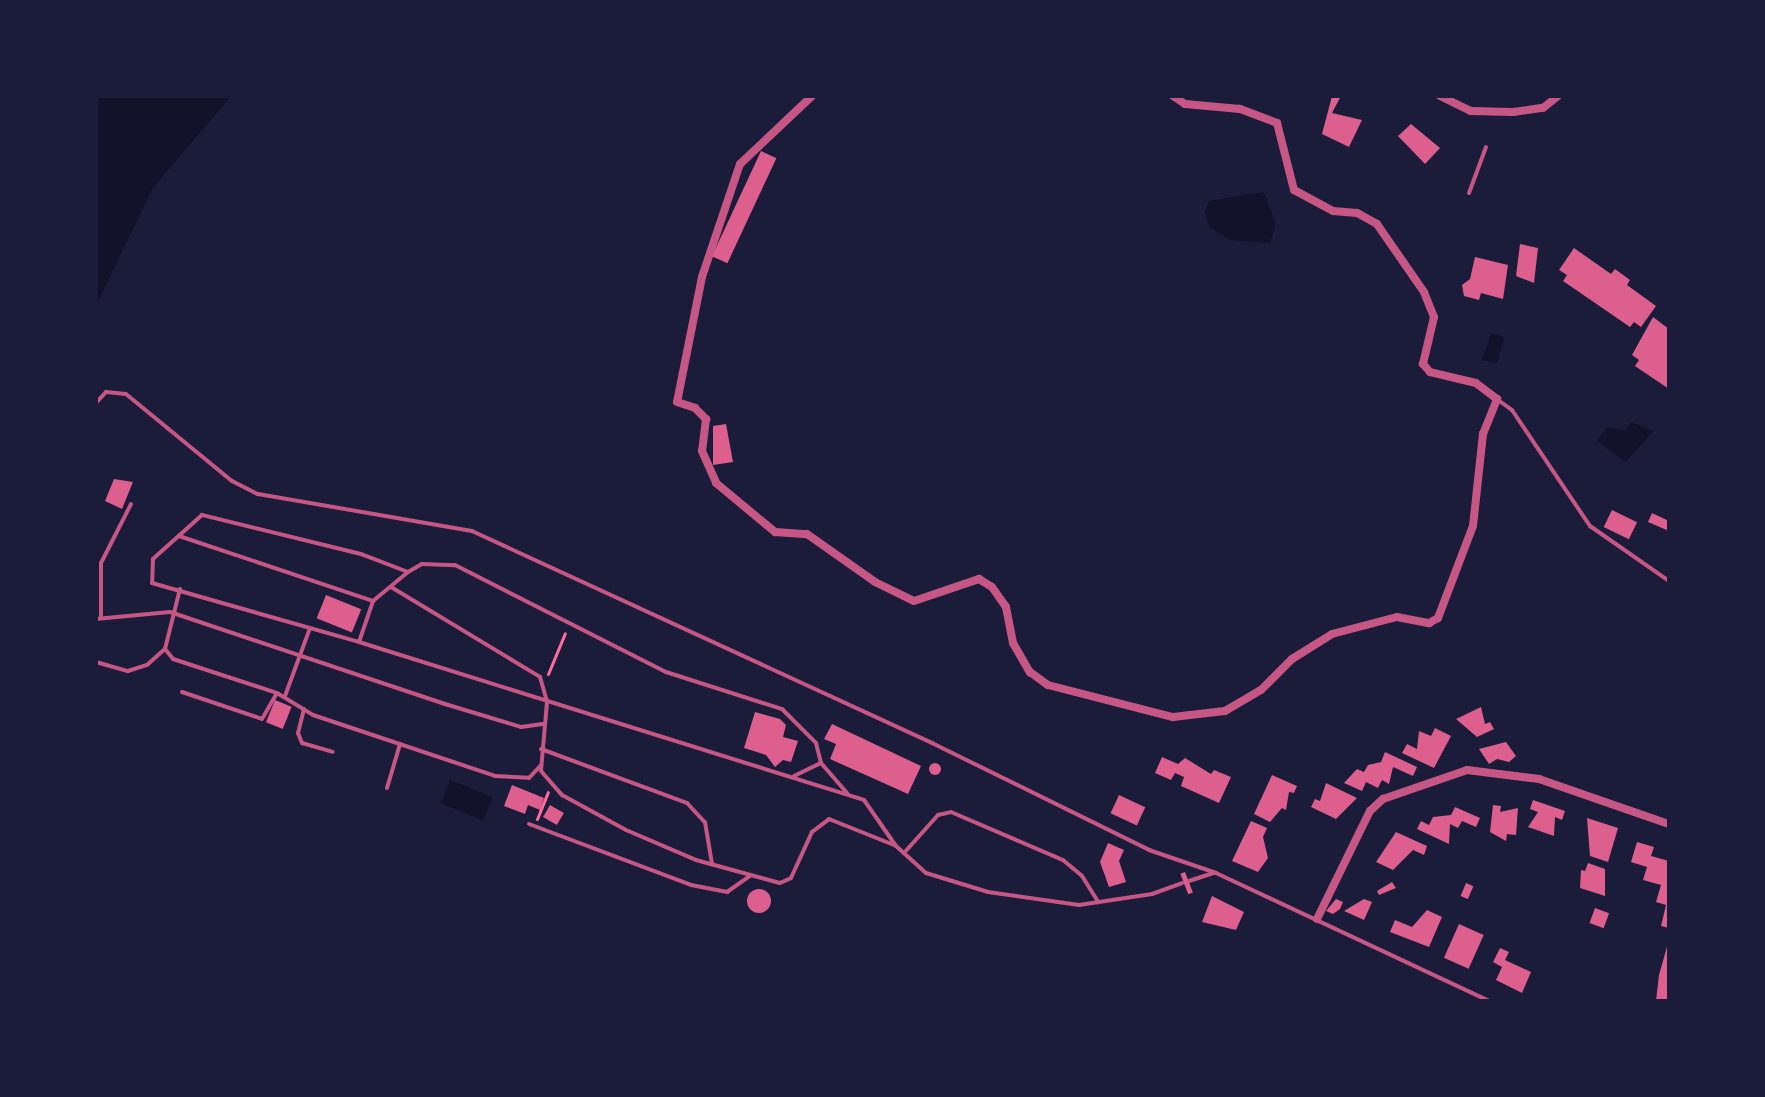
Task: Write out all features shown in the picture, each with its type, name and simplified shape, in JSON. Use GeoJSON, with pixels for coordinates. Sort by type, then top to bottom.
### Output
{"type":"FeatureCollection","features":[{"type":"Feature","properties":{"kind":"street"},"geometry":{"type":"LineString","coordinates":[[812,96],[740,164],[702,277],[677,402],[695,408],[706,419],[702,451],[716,483],[747,512],[775,532],[807,534],[875,582],[914,601],[979,579],[992,587],[1006,607],[1013,643],[1030,672],[1048,685],[1173,717],[1225,711],[1332,634],[1397,617],[1429,623],[1438,618],[1473,526],[1483,434],[1497,399],[1476,383],[1430,372],[1423,364],[1434,317],[1424,292],[1377,224],[1357,213],[1333,211],[1294,190],[1277,123],[1240,109],[1185,104],[1173,96]]}},
{"type":"Feature","properties":{"kind":"street"},"geometry":{"type":"LineString","coordinates":[[1440,96],[1471,111],[1513,112],[1543,108],[1558,96]]}},
{"type":"Feature","properties":{"kind":"street"},"geometry":{"type":"LineString","coordinates":[[1317,919],[1370,811],[1383,799],[1467,770],[1539,779],[1669,824]]}},
{"type":"Feature","properties":{"kind":"lane"},"geometry":{"type":"LineString","coordinates":[[1469,193],[1486,147]]}},
{"type":"Feature","properties":{"kind":"lane"},"geometry":{"type":"LineString","coordinates":[[96,403],[106,392],[126,394],[232,481],[258,494],[472,531],[932,743],[1149,850],[1216,873],[1489,1001]]}},
{"type":"Feature","properties":{"kind":"lane"},"geometry":{"type":"LineString","coordinates":[[1497,399],[1512,410],[1590,526],[1669,581]]}},
{"type":"Feature","properties":{"kind":"lane"},"geometry":{"type":"LineString","coordinates":[[131,504],[101,563],[98,619],[137,612],[170,612],[176,618],[521,727],[543,724]]}},
{"type":"Feature","properties":{"kind":"lane"},"geometry":{"type":"LineString","coordinates":[[408,572],[361,554],[202,515],[153,559],[152,583],[359,642],[864,800],[896,846],[926,873],[988,892],[1079,905],[1152,894],[1182,883]]}},
{"type":"Feature","properties":{"kind":"lane"},"geometry":{"type":"LineString","coordinates":[[179,536],[373,601]]}},
{"type":"Feature","properties":{"kind":"lane"},"geometry":{"type":"LineString","coordinates":[[359,642],[373,601],[408,572],[422,564],[455,565],[691,682],[782,709],[816,743],[821,763],[848,795]]}},
{"type":"Feature","properties":{"kind":"lane"},"geometry":{"type":"LineString","coordinates":[[391,587],[533,671],[544,685],[547,702],[541,765],[562,795],[626,830],[712,864],[780,883],[791,878],[812,832],[829,819],[896,846]]}},
{"type":"Feature","properties":{"kind":"lane"},"geometry":{"type":"LineString","coordinates":[[96,662],[134,670],[165,649],[176,618],[180,589]]}},
{"type":"Feature","properties":{"kind":"lane"},"geometry":{"type":"LineString","coordinates":[[285,696],[310,628]]}},
{"type":"Feature","properties":{"kind":"lane"},"geometry":{"type":"LineString","coordinates":[[165,649],[173,659],[277,693],[304,709],[400,744],[516,779],[529,778],[541,765]]}},
{"type":"Feature","properties":{"kind":"lane"},"geometry":{"type":"LineString","coordinates":[[182,692],[262,719],[277,693]]}},
{"type":"Feature","properties":{"kind":"lane"},"geometry":{"type":"LineString","coordinates":[[304,709],[298,733],[302,743],[333,752]]}},
{"type":"Feature","properties":{"kind":"lane"},"geometry":{"type":"LineString","coordinates":[[387,788],[400,744]]}},
{"type":"Feature","properties":{"kind":"lane"},"geometry":{"type":"LineString","coordinates":[[541,749],[687,803],[705,822],[712,864]]}},
{"type":"Feature","properties":{"kind":"lane"},"geometry":{"type":"LineString","coordinates":[[793,776],[821,763]]}},
{"type":"Feature","properties":{"kind":"lane"},"geometry":{"type":"LineString","coordinates":[[904,853],[938,815],[951,812],[1063,860],[1082,876],[1098,902]]}},
{"type":"Feature","properties":{"kind":"lane"},"geometry":{"type":"LineString","coordinates":[[532,825],[691,885],[727,892],[750,876]]}},
{"type":"Feature","properties":{"kind":"lane"},"geometry":{"type":"LineString","coordinates":[[1189,881],[1216,873]]}},
{"type":"Feature","properties":{"kind":"path"},"geometry":{"type":"LineString","coordinates":[[544,685],[569,622]]}},
{"type":"Feature","properties":{"kind":"path"},"geometry":{"type":"LineString","coordinates":[[532,825],[552,783]]}},
{"type":"Feature","properties":{"kind":"shaded area"},"geometry":{"type":"Polygon","coordinates":[[[96,96],[231,96],[152,189],[96,306],[96,96]]]}},
{"type":"Feature","properties":{"kind":"shaded area"},"geometry":{"type":"Polygon","coordinates":[[[1264,192],[1276,224],[1270,243],[1231,240],[1209,227],[1205,212],[1209,201],[1264,192]]]}},
{"type":"Feature","properties":{"kind":"shaded area"},"geometry":{"type":"Polygon","coordinates":[[[1491,333],[1504,337],[1497,363],[1482,360],[1491,333]]]}},
{"type":"Feature","properties":{"kind":"shaded area"},"geometry":{"type":"Polygon","coordinates":[[[1631,422],[1653,431],[1626,462],[1597,441],[1607,427],[1625,431],[1631,422]]]}},
{"type":"Feature","properties":{"kind":"shaded area"},"geometry":{"type":"Polygon","coordinates":[[[450,780],[493,797],[483,820],[441,803],[450,780]]]}},
{"type":"Feature","properties":{"kind":"building"},"geometry":{"type":"Polygon","coordinates":[[[1332,96],[1341,96],[1332,113],[1362,120],[1349,147],[1322,134],[1332,96]]]}},
{"type":"Feature","properties":{"kind":"building"},"geometry":{"type":"Polygon","coordinates":[[[1411,124],[1440,148],[1425,164],[1398,136],[1411,124]]]}},
{"type":"Feature","properties":{"kind":"building"},"geometry":{"type":"Polygon","coordinates":[[[761,151],[776,158],[727,263],[712,256],[761,151]]]}},
{"type":"Feature","properties":{"kind":"building"},"geometry":{"type":"Polygon","coordinates":[[[1520,244],[1538,248],[1534,283],[1516,276],[1520,244]]]}},
{"type":"Feature","properties":{"kind":"building"},"geometry":{"type":"Polygon","coordinates":[[[1574,248],[1611,274],[1615,269],[1630,280],[1627,285],[1656,306],[1641,327],[1634,322],[1630,327],[1563,281],[1567,275],[1559,270],[1574,248]]]}},
{"type":"Feature","properties":{"kind":"building"},"geometry":{"type":"Polygon","coordinates":[[[1475,257],[1508,265],[1503,299],[1481,293],[1479,300],[1464,296],[1462,285],[1470,279],[1475,257]]]}},
{"type":"Feature","properties":{"kind":"building"},"geometry":{"type":"Polygon","coordinates":[[[1653,317],[1669,329],[1669,389],[1635,366],[1639,360],[1632,355],[1653,317]]]}},
{"type":"Feature","properties":{"kind":"building"},"geometry":{"type":"Polygon","coordinates":[[[726,424],[733,462],[713,465],[713,426],[726,424]]]}},
{"type":"Feature","properties":{"kind":"building"},"geometry":{"type":"Polygon","coordinates":[[[114,479],[133,482],[122,509],[105,501],[114,479]]]}},
{"type":"Feature","properties":{"kind":"building"},"geometry":{"type":"Polygon","coordinates":[[[1612,510],[1637,522],[1629,539],[1604,527],[1612,510]]]}},
{"type":"Feature","properties":{"kind":"building"},"geometry":{"type":"Polygon","coordinates":[[[1652,513],[1669,521],[1669,531],[1648,522],[1652,513]]]}},
{"type":"Feature","properties":{"kind":"building"},"geometry":{"type":"Polygon","coordinates":[[[326,595],[361,609],[352,632],[317,618],[326,595]]]}},
{"type":"Feature","properties":{"kind":"building"},"geometry":{"type":"Polygon","coordinates":[[[275,700],[292,707],[283,729],[266,722],[275,700]]]}},
{"type":"Feature","properties":{"kind":"building"},"geometry":{"type":"Polygon","coordinates":[[[1481,707],[1485,724],[1490,722],[1494,729],[1477,737],[1456,719],[1481,707]]]}},
{"type":"Feature","properties":{"kind":"building"},"geometry":{"type":"Polygon","coordinates":[[[755,712],[780,719],[786,725],[783,737],[798,741],[791,762],[783,760],[775,767],[766,755],[744,748],[755,712]]]}},
{"type":"Feature","properties":{"kind":"building"},"geometry":{"type":"Polygon","coordinates":[[[832,724],[921,766],[908,794],[830,759],[836,744],[824,739],[832,724]]]}},
{"type":"Feature","properties":{"kind":"building"},"geometry":{"type":"Polygon","coordinates":[[[1435,728],[1451,736],[1434,768],[1402,753],[1407,744],[1417,749],[1419,731],[1431,736],[1435,728]]]}},
{"type":"Feature","properties":{"kind":"building"},"geometry":{"type":"Polygon","coordinates":[[[1506,742],[1516,756],[1509,762],[1497,759],[1489,764],[1479,749],[1506,742]]]}},
{"type":"Feature","properties":{"kind":"building"},"geometry":{"type":"Polygon","coordinates":[[[1385,752],[1417,767],[1413,776],[1393,767],[1389,784],[1382,780],[1378,788],[1366,782],[1362,791],[1344,783],[1357,769],[1364,772],[1368,765],[1381,762],[1385,752]]]}},
{"type":"Feature","properties":{"kind":"building"},"geometry":{"type":"Polygon","coordinates":[[[1162,757],[1178,764],[1185,758],[1211,774],[1214,770],[1231,777],[1219,803],[1181,786],[1184,777],[1175,773],[1171,780],[1155,773],[1162,757]]]}},
{"type":"Feature","properties":{"kind":"building"},"geometry":{"type":"Polygon","coordinates":[[[935,763],[941,769],[935,775],[929,769],[935,763]]]}},
{"type":"Feature","properties":{"kind":"building"},"geometry":{"type":"Polygon","coordinates":[[[1272,775],[1297,786],[1294,793],[1289,792],[1286,810],[1282,808],[1270,822],[1254,814],[1272,775]]]}},
{"type":"Feature","properties":{"kind":"building"},"geometry":{"type":"Polygon","coordinates":[[[1326,783],[1357,798],[1336,819],[1311,807],[1315,799],[1320,801],[1326,783]]]}},
{"type":"Feature","properties":{"kind":"building"},"geometry":{"type":"Polygon","coordinates":[[[512,785],[544,798],[540,810],[528,805],[525,814],[504,806],[512,785]]]}},
{"type":"Feature","properties":{"kind":"building"},"geometry":{"type":"Polygon","coordinates":[[[1119,795],[1145,807],[1137,825],[1111,813],[1119,795]]]}},
{"type":"Feature","properties":{"kind":"building"},"geometry":{"type":"Polygon","coordinates":[[[1533,800],[1565,811],[1562,820],[1555,817],[1554,836],[1528,827],[1538,812],[1530,809],[1533,800]]]}},
{"type":"Feature","properties":{"kind":"building"},"geometry":{"type":"Polygon","coordinates":[[[550,805],[564,813],[557,825],[543,817],[550,805]]]}},
{"type":"Feature","properties":{"kind":"building"},"geometry":{"type":"Polygon","coordinates":[[[1493,805],[1501,806],[1500,812],[1518,808],[1516,835],[1507,834],[1506,841],[1490,832],[1493,805]]]}},
{"type":"Feature","properties":{"kind":"building"},"geometry":{"type":"Polygon","coordinates":[[[1455,807],[1480,818],[1476,827],[1462,821],[1458,828],[1450,824],[1449,844],[1417,829],[1421,821],[1429,825],[1433,817],[1451,815],[1455,807]]]}},
{"type":"Feature","properties":{"kind":"building"},"geometry":{"type":"Polygon","coordinates":[[[1587,818],[1618,828],[1608,862],[1590,856],[1587,818]]]}},
{"type":"Feature","properties":{"kind":"building"},"geometry":{"type":"Polygon","coordinates":[[[1251,821],[1267,828],[1263,837],[1268,858],[1258,872],[1232,861],[1251,821]]]}},
{"type":"Feature","properties":{"kind":"building"},"geometry":{"type":"Polygon","coordinates":[[[1396,832],[1427,846],[1424,855],[1413,850],[1393,870],[1376,862],[1396,832]]]}},
{"type":"Feature","properties":{"kind":"building"},"geometry":{"type":"Polygon","coordinates":[[[1637,842],[1654,847],[1651,856],[1669,861],[1669,928],[1661,926],[1666,905],[1656,902],[1661,885],[1643,880],[1647,867],[1631,862],[1637,842]]]}},
{"type":"Feature","properties":{"kind":"building"},"geometry":{"type":"Polygon","coordinates":[[[1108,843],[1124,850],[1119,861],[1126,882],[1109,887],[1100,862],[1108,843]]]}},
{"type":"Feature","properties":{"kind":"building"},"geometry":{"type":"Polygon","coordinates":[[[1588,863],[1605,869],[1605,896],[1580,888],[1581,870],[1585,871],[1588,863]]]}},
{"type":"Feature","properties":{"kind":"building"},"geometry":{"type":"Polygon","coordinates":[[[1185,872],[1193,893],[1188,894],[1180,874],[1185,872]]]}},
{"type":"Feature","properties":{"kind":"building"},"geometry":{"type":"Polygon","coordinates":[[[1392,882],[1396,888],[1379,895],[1377,891],[1392,882]]]}},
{"type":"Feature","properties":{"kind":"building"},"geometry":{"type":"Polygon","coordinates":[[[1466,883],[1473,886],[1468,899],[1461,896],[1466,883]]]}},
{"type":"Feature","properties":{"kind":"building"},"geometry":{"type":"Polygon","coordinates":[[[759,889],[767,893],[771,901],[767,909],[759,913],[751,909],[747,901],[751,893],[759,889]]]}},
{"type":"Feature","properties":{"kind":"building"},"geometry":{"type":"Polygon","coordinates":[[[1212,896],[1244,912],[1236,930],[1202,922],[1212,896]]]}},
{"type":"Feature","properties":{"kind":"building"},"geometry":{"type":"Polygon","coordinates":[[[1336,899],[1343,902],[1340,909],[1333,914],[1326,911],[1336,899]]]}},
{"type":"Feature","properties":{"kind":"building"},"geometry":{"type":"Polygon","coordinates":[[[1364,899],[1372,902],[1364,920],[1344,911],[1364,899]]]}},
{"type":"Feature","properties":{"kind":"building"},"geometry":{"type":"Polygon","coordinates":[[[1595,908],[1609,913],[1604,928],[1590,923],[1595,908]]]}},
{"type":"Feature","properties":{"kind":"building"},"geometry":{"type":"Polygon","coordinates":[[[1427,910],[1442,917],[1429,947],[1390,932],[1395,920],[1412,927],[1427,910]]]}},
{"type":"Feature","properties":{"kind":"building"},"geometry":{"type":"Polygon","coordinates":[[[1459,924],[1484,935],[1469,969],[1444,958],[1459,924]]]}},
{"type":"Feature","properties":{"kind":"building"},"geometry":{"type":"Polygon","coordinates":[[[1668,943],[1669,1001],[1656,1001],[1659,975],[1668,943]]]}},
{"type":"Feature","properties":{"kind":"building"},"geometry":{"type":"Polygon","coordinates":[[[1500,948],[1509,952],[1505,960],[1531,972],[1522,993],[1496,980],[1502,967],[1493,962],[1500,948]]]}}]}
